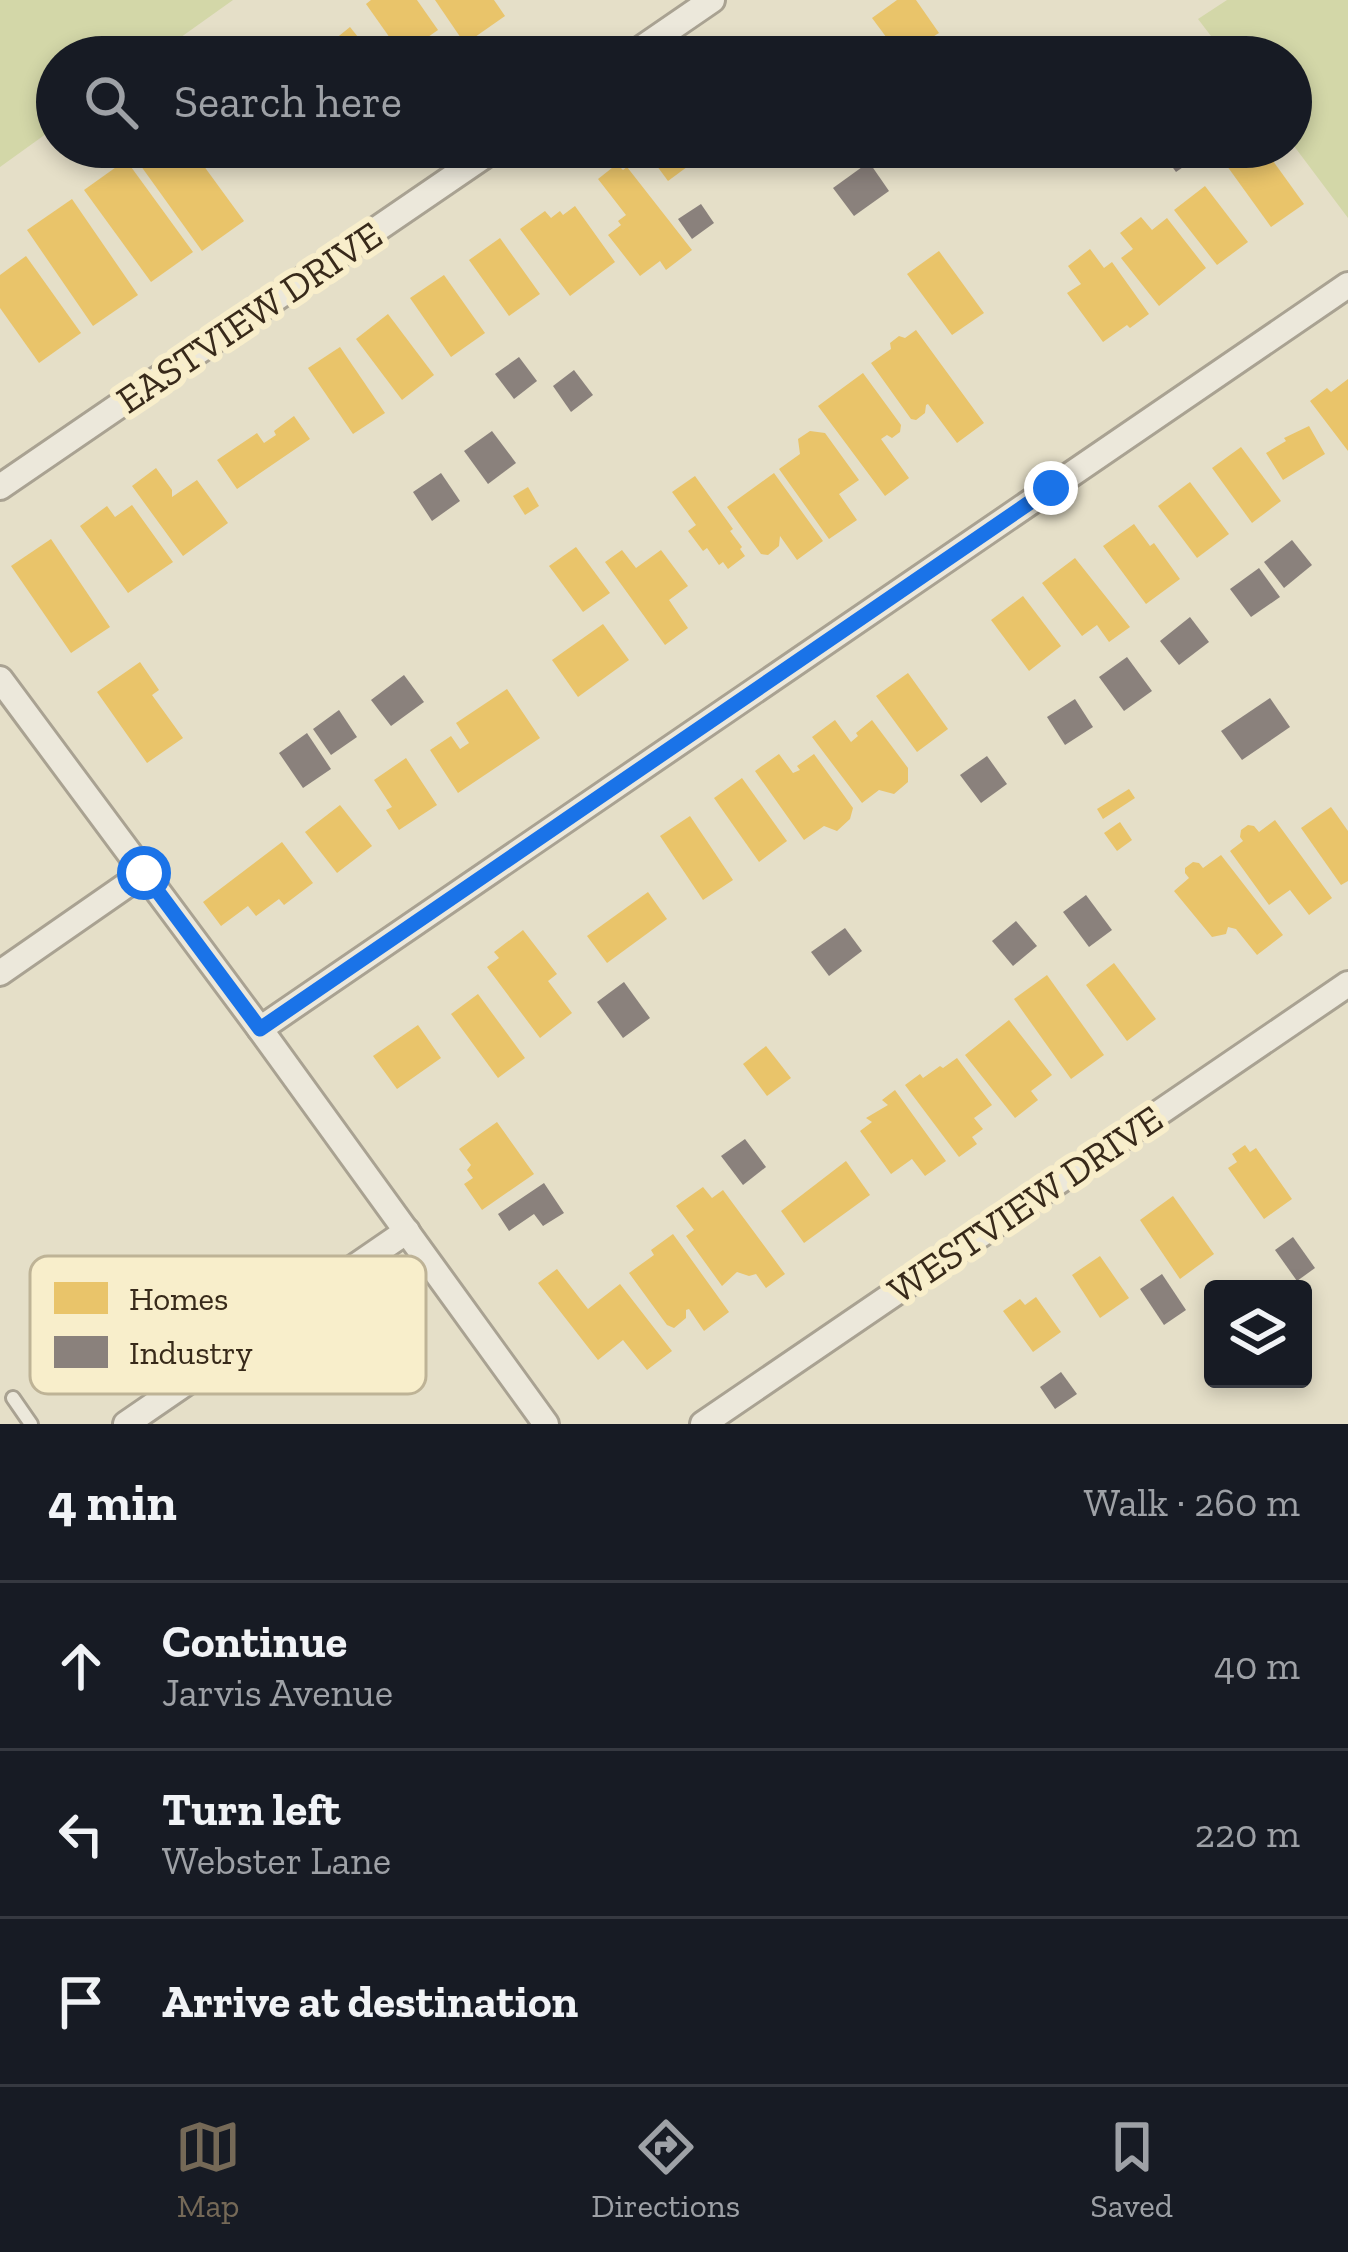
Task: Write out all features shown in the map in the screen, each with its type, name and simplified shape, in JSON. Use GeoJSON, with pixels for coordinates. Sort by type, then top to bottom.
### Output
{"type":"FeatureCollection","features":[{"type":"Feature","properties":{"kind":"street"},"geometry":{"type":"LineString","coordinates":[[660,36],[712,0]]}},
{"type":"Feature","properties":{"kind":"street","name":"EASTVIEW DRIVE"},"geometry":{"type":"LineString","coordinates":[[0,487],[466,168]]}},
{"type":"Feature","properties":{"kind":"street"},"geometry":{"type":"LineString","coordinates":[[260,1029],[1348,284]]}},
{"type":"Feature","properties":{"kind":"street"},"geometry":{"type":"LineString","coordinates":[[0,679],[424,1256]]}},
{"type":"Feature","properties":{"kind":"street"},"geometry":{"type":"LineString","coordinates":[[0,973],[144,873]]}},
{"type":"Feature","properties":{"kind":"street","name":"WESTVIEW DRIVE"},"geometry":{"type":"LineString","coordinates":[[703,1424],[1348,984]]}},
{"type":"Feature","properties":{"kind":"street"},"geometry":{"type":"LineString","coordinates":[[371,1256],[406,1232]]}},
{"type":"Feature","properties":{"kind":"street"},"geometry":{"type":"LineString","coordinates":[[426,1259],[546,1424]]}},
{"type":"Feature","properties":{"kind":"street"},"geometry":{"type":"LineString","coordinates":[[126,1424],[170,1394]]}},
{"type":"Feature","properties":{"kind":"lane"},"geometry":{"type":"LineString","coordinates":[[13,1398],[31,1424]]}},
{"type":"Feature","properties":{"kind":"green space"},"geometry":{"type":"Polygon","coordinates":[[[0,0],[233,0],[182,36],[36,36],[36,141],[0,167],[0,0]]]}},
{"type":"Feature","properties":{"kind":"green space"},"geometry":{"type":"Polygon","coordinates":[[[1227,0],[1348,0],[1348,218],[1310,168],[1312,36],[1211,36],[1198,19],[1227,0]]]}},
{"type":"Feature","properties":{"kind":"building: Homes"},"geometry":{"type":"Polygon","coordinates":[[[417,0],[438,30],[429,36],[389,36],[366,4],[417,0]]]}},
{"type":"Feature","properties":{"kind":"building: Homes"},"geometry":{"type":"Polygon","coordinates":[[[435,0],[494,0],[505,16],[476,36],[460,36],[435,0]]]}},
{"type":"Feature","properties":{"kind":"building: Homes"},"geometry":{"type":"Polygon","coordinates":[[[897,0],[916,0],[939,33],[885,36],[872,18],[897,0]]]}},
{"type":"Feature","properties":{"kind":"building: Homes"},"geometry":{"type":"Polygon","coordinates":[[[115,168],[132,168],[193,252],[151,282],[84,190],[115,168]]]}},
{"type":"Feature","properties":{"kind":"building: Homes"},"geometry":{"type":"Polygon","coordinates":[[[142,168],[205,168],[244,221],[202,251],[142,168]]]}},
{"type":"Feature","properties":{"kind":"building: Homes"},"geometry":{"type":"Polygon","coordinates":[[[612,168],[628,168],[692,250],[666,270],[660,261],[640,276],[608,235],[626,215],[598,179],[612,168]]]}},
{"type":"Feature","properties":{"kind":"building: Homes"},"geometry":{"type":"Polygon","coordinates":[[[658,168],[686,168],[668,181],[658,168]]]}},
{"type":"Feature","properties":{"kind":"building: Homes"},"geometry":{"type":"Polygon","coordinates":[[[1228,168],[1278,168],[1304,204],[1271,227],[1228,168]]]}},
{"type":"Feature","properties":{"kind":"building: Homes"},"geometry":{"type":"Polygon","coordinates":[[[1205,186],[1248,242],[1217,265],[1174,210],[1205,186]]]}},
{"type":"Feature","properties":{"kind":"building: Homes"},"geometry":{"type":"Polygon","coordinates":[[[72,199],[138,295],[93,326],[27,230],[72,199]]]}},
{"type":"Feature","properties":{"kind":"building: Homes"},"geometry":{"type":"Polygon","coordinates":[[[575,206],[615,262],[570,296],[520,229],[545,211],[551,218],[575,206]]]}},
{"type":"Feature","properties":{"kind":"building: Homes"},"geometry":{"type":"Polygon","coordinates":[[[1141,217],[1152,230],[1167,218],[1206,268],[1159,306],[1121,258],[1133,249],[1120,233],[1141,217]]]}},
{"type":"Feature","properties":{"kind":"building: Homes"},"geometry":{"type":"Polygon","coordinates":[[[500,238],[540,294],[509,316],[469,260],[500,238]]]}},
{"type":"Feature","properties":{"kind":"building: Homes"},"geometry":{"type":"Polygon","coordinates":[[[1090,249],[1104,268],[1112,262],[1149,314],[1103,342],[1067,293],[1081,284],[1068,266],[1090,249]]]}},
{"type":"Feature","properties":{"kind":"building: Homes"},"geometry":{"type":"Polygon","coordinates":[[[939,251],[984,313],[952,335],[907,274],[939,251]]]}},
{"type":"Feature","properties":{"kind":"building: Homes"},"geometry":{"type":"Polygon","coordinates":[[[26,256],[81,333],[39,363],[0,308],[0,275],[26,256]]]}},
{"type":"Feature","properties":{"kind":"building: Homes"},"geometry":{"type":"Polygon","coordinates":[[[444,275],[485,333],[451,357],[410,298],[444,275]]]}},
{"type":"Feature","properties":{"kind":"building: Homes"},"geometry":{"type":"Polygon","coordinates":[[[388,314],[434,375],[402,400],[356,339],[388,314]]]}},
{"type":"Feature","properties":{"kind":"building: Homes"},"geometry":{"type":"Polygon","coordinates":[[[916,330],[984,423],[957,443],[928,404],[925,413],[911,419],[871,363],[891,349],[890,343],[899,336],[905,338],[916,330]]]}},
{"type":"Feature","properties":{"kind":"building: Homes"},"geometry":{"type":"Polygon","coordinates":[[[340,347],[385,413],[353,434],[308,368],[340,347]]]}},
{"type":"Feature","properties":{"kind":"building: Homes"},"geometry":{"type":"Polygon","coordinates":[[[863,373],[901,425],[892,438],[881,439],[909,478],[885,496],[818,406],[863,373]]]}},
{"type":"Feature","properties":{"kind":"building: Homes"},"geometry":{"type":"Polygon","coordinates":[[[1348,379],[1348,451],[1310,401],[1348,379]]]}},
{"type":"Feature","properties":{"kind":"building: Homes"},"geometry":{"type":"Polygon","coordinates":[[[294,416],[310,439],[237,489],[217,460],[257,433],[264,443],[294,416]]]}},
{"type":"Feature","properties":{"kind":"building: Homes"},"geometry":{"type":"Polygon","coordinates":[[[1309,426],[1325,454],[1283,480],[1266,453],[1309,426]]]}},
{"type":"Feature","properties":{"kind":"building: Homes"},"geometry":{"type":"Polygon","coordinates":[[[810,431],[825,433],[859,480],[839,494],[857,520],[829,539],[779,469],[800,454],[798,439],[810,431]]]}},
{"type":"Feature","properties":{"kind":"building: Homes"},"geometry":{"type":"Polygon","coordinates":[[[1241,447],[1281,501],[1252,523],[1212,468],[1241,447]]]}},
{"type":"Feature","properties":{"kind":"building: Homes"},"geometry":{"type":"Polygon","coordinates":[[[156,468],[172,497],[197,480],[228,523],[183,556],[132,486],[156,468]]]}},
{"type":"Feature","properties":{"kind":"building: Homes"},"geometry":{"type":"Polygon","coordinates":[[[774,473],[823,541],[797,560],[780,536],[779,546],[768,555],[761,554],[727,507],[774,473]]]}},
{"type":"Feature","properties":{"kind":"building: Homes"},"geometry":{"type":"Polygon","coordinates":[[[695,476],[742,547],[745,556],[728,569],[707,548],[703,551],[688,531],[696,525],[672,492],[695,476]]]}},
{"type":"Feature","properties":{"kind":"building: Homes"},"geometry":{"type":"Polygon","coordinates":[[[1190,482],[1229,534],[1197,558],[1158,506],[1190,482]]]}},
{"type":"Feature","properties":{"kind":"building: Homes"},"geometry":{"type":"Polygon","coordinates":[[[528,487],[539,506],[525,515],[513,496],[528,487]]]}},
{"type":"Feature","properties":{"kind":"building: Homes"},"geometry":{"type":"Polygon","coordinates":[[[132,505],[173,562],[128,593],[80,526],[107,506],[115,517],[132,505]]]}},
{"type":"Feature","properties":{"kind":"building: Homes"},"geometry":{"type":"Polygon","coordinates":[[[1134,524],[1180,579],[1146,604],[1103,546],[1134,524]]]}},
{"type":"Feature","properties":{"kind":"building: Homes"},"geometry":{"type":"Polygon","coordinates":[[[51,539],[110,627],[71,653],[11,566],[51,539]]]}},
{"type":"Feature","properties":{"kind":"building: Homes"},"geometry":{"type":"Polygon","coordinates":[[[576,547],[610,593],[583,612],[549,566],[576,547]]]}},
{"type":"Feature","properties":{"kind":"building: Homes"},"geometry":{"type":"Polygon","coordinates":[[[622,550],[636,568],[661,550],[688,586],[669,600],[688,628],[665,645],[605,562],[622,550]]]}},
{"type":"Feature","properties":{"kind":"building: Homes"},"geometry":{"type":"Polygon","coordinates":[[[1075,558],[1130,627],[1109,642],[1097,625],[1082,636],[1042,583],[1075,558]]]}},
{"type":"Feature","properties":{"kind":"building: Homes"},"geometry":{"type":"Polygon","coordinates":[[[1023,596],[1061,646],[1029,671],[991,620],[1023,596]]]}},
{"type":"Feature","properties":{"kind":"building: Homes"},"geometry":{"type":"Polygon","coordinates":[[[603,624],[629,660],[578,697],[552,660],[603,624]]]}},
{"type":"Feature","properties":{"kind":"building: Homes"},"geometry":{"type":"Polygon","coordinates":[[[140,662],[159,690],[152,695],[183,738],[147,763],[97,692],[140,662]]]}},
{"type":"Feature","properties":{"kind":"building: Homes"},"geometry":{"type":"Polygon","coordinates":[[[908,673],[948,729],[917,752],[876,696],[908,673]]]}},
{"type":"Feature","properties":{"kind":"building: Homes"},"geometry":{"type":"Polygon","coordinates":[[[507,689],[540,738],[458,793],[430,750],[451,736],[460,749],[469,743],[456,723],[507,689]]]}},
{"type":"Feature","properties":{"kind":"building: Homes"},"geometry":{"type":"Polygon","coordinates":[[[835,720],[851,742],[872,720],[908,768],[908,782],[894,794],[879,790],[862,803],[812,737],[835,720]]]}},
{"type":"Feature","properties":{"kind":"building: Homes"},"geometry":{"type":"Polygon","coordinates":[[[779,754],[793,773],[814,754],[853,808],[850,819],[837,831],[824,826],[804,840],[755,771],[779,754]]]}},
{"type":"Feature","properties":{"kind":"building: Homes"},"geometry":{"type":"Polygon","coordinates":[[[406,758],[437,805],[399,830],[386,810],[392,807],[374,780],[406,758]]]}},
{"type":"Feature","properties":{"kind":"building: Homes"},"geometry":{"type":"Polygon","coordinates":[[[742,778],[787,841],[759,862],[714,798],[742,778]]]}},
{"type":"Feature","properties":{"kind":"building: Homes"},"geometry":{"type":"Polygon","coordinates":[[[1129,789],[1135,798],[1103,819],[1097,809],[1129,789]]]}},
{"type":"Feature","properties":{"kind":"building: Homes"},"geometry":{"type":"Polygon","coordinates":[[[340,805],[372,846],[337,873],[305,832],[340,805]]]}},
{"type":"Feature","properties":{"kind":"building: Homes"},"geometry":{"type":"Polygon","coordinates":[[[1331,807],[1348,831],[1348,881],[1341,885],[1301,828],[1331,807]]]}},
{"type":"Feature","properties":{"kind":"building: Homes"},"geometry":{"type":"Polygon","coordinates":[[[690,816],[733,880],[703,900],[660,836],[690,816]]]}},
{"type":"Feature","properties":{"kind":"building: Homes"},"geometry":{"type":"Polygon","coordinates":[[[1275,820],[1332,898],[1309,915],[1290,890],[1269,905],[1230,851],[1243,841],[1241,830],[1248,825],[1259,832],[1275,820]]]}},
{"type":"Feature","properties":{"kind":"building: Homes"},"geometry":{"type":"Polygon","coordinates":[[[1120,822],[1132,840],[1117,851],[1104,833],[1120,822]]]}},
{"type":"Feature","properties":{"kind":"building: Homes"},"geometry":{"type":"Polygon","coordinates":[[[282,842],[313,883],[284,905],[279,899],[256,916],[248,906],[221,926],[203,902],[282,842]]]}},
{"type":"Feature","properties":{"kind":"building: Homes"},"geometry":{"type":"Polygon","coordinates":[[[1221,855],[1283,935],[1257,955],[1236,929],[1228,927],[1226,934],[1212,937],[1174,891],[1189,878],[1185,868],[1193,862],[1203,868],[1221,855]]]}},
{"type":"Feature","properties":{"kind":"building: Homes"},"geometry":{"type":"Polygon","coordinates":[[[648,892],[667,919],[607,963],[587,936],[648,892]]]}},
{"type":"Feature","properties":{"kind":"building: Homes"},"geometry":{"type":"Polygon","coordinates":[[[523,930],[557,974],[548,981],[572,1013],[540,1038],[487,967],[499,958],[494,952],[523,930]]]}},
{"type":"Feature","properties":{"kind":"building: Homes"},"geometry":{"type":"Polygon","coordinates":[[[1114,963],[1156,1019],[1127,1041],[1086,985],[1114,963]]]}},
{"type":"Feature","properties":{"kind":"building: Homes"},"geometry":{"type":"Polygon","coordinates":[[[1047,975],[1104,1055],[1071,1079],[1014,999],[1047,975]]]}},
{"type":"Feature","properties":{"kind":"building: Homes"},"geometry":{"type":"Polygon","coordinates":[[[478,994],[525,1058],[498,1078],[451,1014],[478,994]]]}},
{"type":"Feature","properties":{"kind":"building: Homes"},"geometry":{"type":"Polygon","coordinates":[[[1009,1020],[1052,1075],[1031,1091],[1038,1100],[1015,1118],[965,1055],[1009,1020]]]}},
{"type":"Feature","properties":{"kind":"building: Homes"},"geometry":{"type":"Polygon","coordinates":[[[418,1025],[441,1058],[397,1089],[373,1056],[418,1025]]]}},
{"type":"Feature","properties":{"kind":"building: Homes"},"geometry":{"type":"Polygon","coordinates":[[[766,1046],[791,1078],[767,1096],[743,1064],[766,1046]]]}},
{"type":"Feature","properties":{"kind":"building: Homes"},"geometry":{"type":"Polygon","coordinates":[[[957,1058],[992,1105],[974,1118],[983,1129],[972,1137],[977,1144],[959,1157],[905,1085],[957,1058]]]}},
{"type":"Feature","properties":{"kind":"building: Homes"},"geometry":{"type":"Polygon","coordinates":[[[895,1090],[946,1161],[925,1176],[912,1159],[891,1174],[860,1131],[872,1122],[866,1118],[888,1105],[882,1100],[895,1090]]]}},
{"type":"Feature","properties":{"kind":"building: Homes"},"geometry":{"type":"Polygon","coordinates":[[[497,1122],[534,1174],[482,1210],[464,1184],[473,1178],[467,1170],[471,1165],[459,1149],[497,1122]]]}},
{"type":"Feature","properties":{"kind":"building: Homes"},"geometry":{"type":"Polygon","coordinates":[[[1245,1145],[1250,1152],[1256,1148],[1292,1199],[1264,1219],[1228,1168],[1237,1162],[1232,1154],[1245,1145]]]}},
{"type":"Feature","properties":{"kind":"building: Homes"},"geometry":{"type":"Polygon","coordinates":[[[846,1161],[870,1195],[804,1243],[781,1211],[846,1161]]]}},
{"type":"Feature","properties":{"kind":"building: Homes"},"geometry":{"type":"Polygon","coordinates":[[[703,1187],[712,1198],[723,1190],[785,1274],[766,1288],[756,1274],[737,1272],[722,1286],[686,1236],[694,1230],[676,1206],[703,1187]]]}},
{"type":"Feature","properties":{"kind":"building: Homes"},"geometry":{"type":"Polygon","coordinates":[[[1173,1196],[1214,1254],[1180,1279],[1140,1220],[1173,1196]]]}},
{"type":"Feature","properties":{"kind":"building: Homes"},"geometry":{"type":"Polygon","coordinates":[[[673,1234],[729,1312],[704,1331],[689,1309],[674,1328],[667,1325],[629,1273],[673,1234]]]}},
{"type":"Feature","properties":{"kind":"building: Homes"},"geometry":{"type":"Polygon","coordinates":[[[1100,1256],[1129,1298],[1100,1318],[1072,1275],[1100,1256]]]}},
{"type":"Feature","properties":{"kind":"building: Homes"},"geometry":{"type":"Polygon","coordinates":[[[557,1269],[588,1309],[620,1284],[672,1351],[647,1370],[623,1340],[598,1360],[538,1283],[557,1269]]]}},
{"type":"Feature","properties":{"kind":"building: Homes"},"geometry":{"type":"Polygon","coordinates":[[[1036,1297],[1061,1332],[1033,1352],[1003,1311],[1020,1299],[1025,1305],[1036,1297]]]}},
{"type":"Feature","properties":{"kind":"building: Industry"},"geometry":{"type":"Polygon","coordinates":[[[861,168],[873,168],[889,191],[854,216],[833,188],[861,168]]]}},
{"type":"Feature","properties":{"kind":"building: Industry"},"geometry":{"type":"Polygon","coordinates":[[[701,204],[714,223],[692,239],[678,219],[701,204]]]}},
{"type":"Feature","properties":{"kind":"building: Industry"},"geometry":{"type":"Polygon","coordinates":[[[519,357],[537,381],[514,399],[495,374],[519,357]]]}},
{"type":"Feature","properties":{"kind":"building: Industry"},"geometry":{"type":"Polygon","coordinates":[[[574,370],[593,395],[571,412],[553,386],[574,370]]]}},
{"type":"Feature","properties":{"kind":"building: Industry"},"geometry":{"type":"Polygon","coordinates":[[[492,431],[516,463],[488,484],[464,451],[492,431]]]}},
{"type":"Feature","properties":{"kind":"building: Industry"},"geometry":{"type":"Polygon","coordinates":[[[441,473],[460,501],[432,521],[413,492],[441,473]]]}},
{"type":"Feature","properties":{"kind":"building: Industry"},"geometry":{"type":"Polygon","coordinates":[[[1292,540],[1312,565],[1284,588],[1264,562],[1292,540]]]}},
{"type":"Feature","properties":{"kind":"building: Industry"},"geometry":{"type":"Polygon","coordinates":[[[1259,568],[1280,597],[1251,617],[1230,589],[1259,568]]]}},
{"type":"Feature","properties":{"kind":"building: Industry"},"geometry":{"type":"Polygon","coordinates":[[[1190,617],[1209,642],[1179,665],[1160,641],[1190,617]]]}},
{"type":"Feature","properties":{"kind":"building: Industry"},"geometry":{"type":"Polygon","coordinates":[[[1127,657],[1152,691],[1124,711],[1099,677],[1127,657]]]}},
{"type":"Feature","properties":{"kind":"building: Industry"},"geometry":{"type":"Polygon","coordinates":[[[404,675],[424,702],[391,726],[371,700],[404,675]]]}},
{"type":"Feature","properties":{"kind":"building: Industry"},"geometry":{"type":"Polygon","coordinates":[[[1270,698],[1290,727],[1242,760],[1221,731],[1270,698]]]}},
{"type":"Feature","properties":{"kind":"building: Industry"},"geometry":{"type":"Polygon","coordinates":[[[1075,699],[1093,727],[1065,745],[1047,717],[1075,699]]]}},
{"type":"Feature","properties":{"kind":"building: Industry"},"geometry":{"type":"Polygon","coordinates":[[[339,710],[357,737],[331,755],[313,729],[339,710]]]}},
{"type":"Feature","properties":{"kind":"building: Industry"},"geometry":{"type":"Polygon","coordinates":[[[307,733],[331,769],[303,788],[279,753],[307,733]]]}},
{"type":"Feature","properties":{"kind":"building: Industry"},"geometry":{"type":"Polygon","coordinates":[[[987,756],[1007,784],[981,803],[960,775],[987,756]]]}},
{"type":"Feature","properties":{"kind":"building: Industry"},"geometry":{"type":"Polygon","coordinates":[[[1086,895],[1112,930],[1089,947],[1063,912],[1086,895]]]}},
{"type":"Feature","properties":{"kind":"building: Industry"},"geometry":{"type":"Polygon","coordinates":[[[1016,921],[1037,946],[1013,966],[992,941],[1016,921]]]}},
{"type":"Feature","properties":{"kind":"building: Industry"},"geometry":{"type":"Polygon","coordinates":[[[845,928],[862,951],[829,976],[811,952],[845,928]]]}},
{"type":"Feature","properties":{"kind":"building: Industry"},"geometry":{"type":"Polygon","coordinates":[[[624,982],[650,1018],[623,1038],[597,1002],[624,982]]]}},
{"type":"Feature","properties":{"kind":"building: Industry"},"geometry":{"type":"Polygon","coordinates":[[[745,1139],[766,1167],[743,1185],[721,1156],[745,1139]]]}},
{"type":"Feature","properties":{"kind":"building: Industry"},"geometry":{"type":"Polygon","coordinates":[[[544,1183],[564,1213],[543,1226],[534,1214],[509,1231],[498,1214],[544,1183]]]}},
{"type":"Feature","properties":{"kind":"building: Industry"},"geometry":{"type":"Polygon","coordinates":[[[1293,1237],[1315,1268],[1296,1280],[1275,1250],[1293,1237]]]}},
{"type":"Feature","properties":{"kind":"building: Industry"},"geometry":{"type":"Polygon","coordinates":[[[1162,1274],[1186,1310],[1164,1325],[1140,1289],[1162,1274]]]}},
{"type":"Feature","properties":{"kind":"building: Industry"},"geometry":{"type":"Polygon","coordinates":[[[1061,1372],[1077,1394],[1055,1409],[1040,1387],[1061,1372]]]}},
{"type":"Feature","properties":{"kind":"route"},"geometry":{"type":"LineString","coordinates":[[144,873],[260,1029],[1051,488]]}}]}
